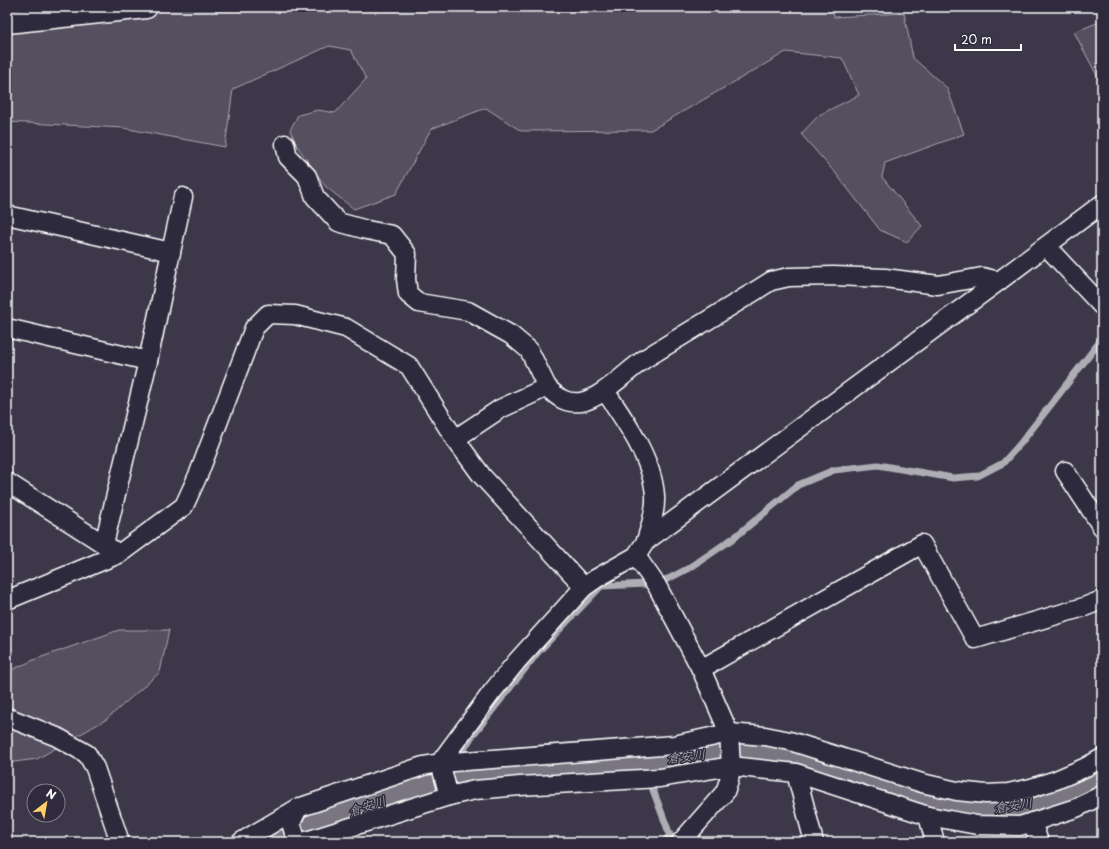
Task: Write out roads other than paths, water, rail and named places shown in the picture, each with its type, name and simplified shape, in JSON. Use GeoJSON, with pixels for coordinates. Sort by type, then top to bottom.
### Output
{"type":"FeatureCollection","features":[{"type":"Feature","properties":{"kind":"street"},"geometry":{"type":"LineString","coordinates":[[7,22],[146,7]]}},
{"type":"Feature","properties":{"kind":"street"},"geometry":{"type":"LineString","coordinates":[[285,144],[288,157],[307,176],[315,197],[338,222],[392,235],[407,254],[406,279],[408,294],[419,303],[468,311],[511,335],[530,350],[547,387],[558,397],[568,402],[583,402],[605,391],[645,359],[771,281],[789,277],[834,276],[885,278],[938,285],[982,277],[999,281]]}},
{"type":"Feature","properties":{"kind":"street"},"geometry":{"type":"LineString","coordinates":[[104,544],[148,361],[183,197]]}},
{"type":"Feature","properties":{"kind":"street"},"geometry":{"type":"LineString","coordinates":[[646,541],[1102,204]]}},
{"type":"Feature","properties":{"kind":"street"},"geometry":{"type":"LineString","coordinates":[[7,215],[171,252]]}},
{"type":"Feature","properties":{"kind":"street"},"geometry":{"type":"LineString","coordinates":[[1046,246],[1102,306]]}},
{"type":"Feature","properties":{"kind":"street"},"geometry":{"type":"LineString","coordinates":[[7,600],[119,554],[184,506],[199,473],[254,328],[268,314],[295,315],[346,328],[409,366],[455,439],[482,476],[584,587]]}},
{"type":"Feature","properties":{"kind":"street"},"geometry":{"type":"LineString","coordinates":[[7,328],[148,361]]}},
{"type":"Feature","properties":{"kind":"street"},"geometry":{"type":"LineString","coordinates":[[455,439],[500,409],[547,387]]}},
{"type":"Feature","properties":{"kind":"street"},"geometry":{"type":"LineString","coordinates":[[441,766],[492,692],[517,661],[584,587],[636,556],[646,541],[652,522],[655,496],[651,472],[621,414],[605,391]]}},
{"type":"Feature","properties":{"kind":"street"},"geometry":{"type":"LineString","coordinates":[[1065,471],[1102,527]]}},
{"type":"Feature","properties":{"kind":"street"},"geometry":{"type":"LineString","coordinates":[[7,482],[119,554]]}},
{"type":"Feature","properties":{"kind":"street"},"geometry":{"type":"LineString","coordinates":[[701,670],[922,544],[975,639],[1084,607],[1102,600]]}},
{"type":"Feature","properties":{"kind":"street"},"geometry":{"type":"LineString","coordinates":[[636,556],[655,582],[701,670],[729,737],[731,764],[729,780],[725,792],[681,842]]}},
{"type":"Feature","properties":{"kind":"street"},"geometry":{"type":"LineString","coordinates":[[7,718],[57,737],[87,754],[95,768],[120,842]]}},
{"type":"Feature","properties":{"kind":"street"},"geometry":{"type":"LineString","coordinates":[[241,842],[294,816],[423,766],[441,766],[674,746],[729,737],[765,736],[790,741],[922,783],[957,791],[986,794],[1008,793],[1037,786],[1077,771],[1102,758]]}},
{"type":"Feature","properties":{"kind":"street"},"geometry":{"type":"LineString","coordinates":[[303,842],[449,794],[520,786],[660,778],[731,764],[796,773],[928,816],[977,825],[1020,826],[1076,808],[1102,795]]}},
{"type":"Feature","properties":{"kind":"street"},"geometry":{"type":"LineString","coordinates":[[441,766],[449,794]]}},
{"type":"Feature","properties":{"kind":"street"},"geometry":{"type":"LineString","coordinates":[[796,773],[814,842]]}},
{"type":"Feature","properties":{"kind":"street"},"geometry":{"type":"LineString","coordinates":[[294,816],[297,842]]}},
{"type":"Feature","properties":{"kind":"street"},"geometry":{"type":"LineString","coordinates":[[928,816],[934,842]]}},
{"type":"Feature","properties":{"kind":"street"},"geometry":{"type":"LineString","coordinates":[[1032,822],[1039,842]]}},
{"type":"Feature","properties":{"kind":"waterway"},"geometry":{"type":"LineString","coordinates":[[461,754],[472,736],[538,652],[601,586],[647,584],[668,579],[691,567],[735,537],[798,485],[834,470],[878,465],[953,478],[978,476],[1003,463],[1020,444],[1102,339]]}},
{"type":"Feature","properties":{"kind":"waterway","name":"倉安川"},"geometry":{"type":"LineString","coordinates":[[267,842],[284,832],[459,777],[501,770],[585,767],[742,750],[790,755],[928,799],[987,809],[1032,804],[1102,774]]}},
{"type":"Feature","properties":{"kind":"waterway"},"geometry":{"type":"LineString","coordinates":[[649,760],[650,771]]}},
{"type":"Feature","properties":{"kind":"waterway"},"geometry":{"type":"LineString","coordinates":[[463,765],[465,776]]}},
{"type":"Feature","properties":{"kind":"waterway"},"geometry":{"type":"LineString","coordinates":[[653,790],[670,835],[664,842]]}}]}
